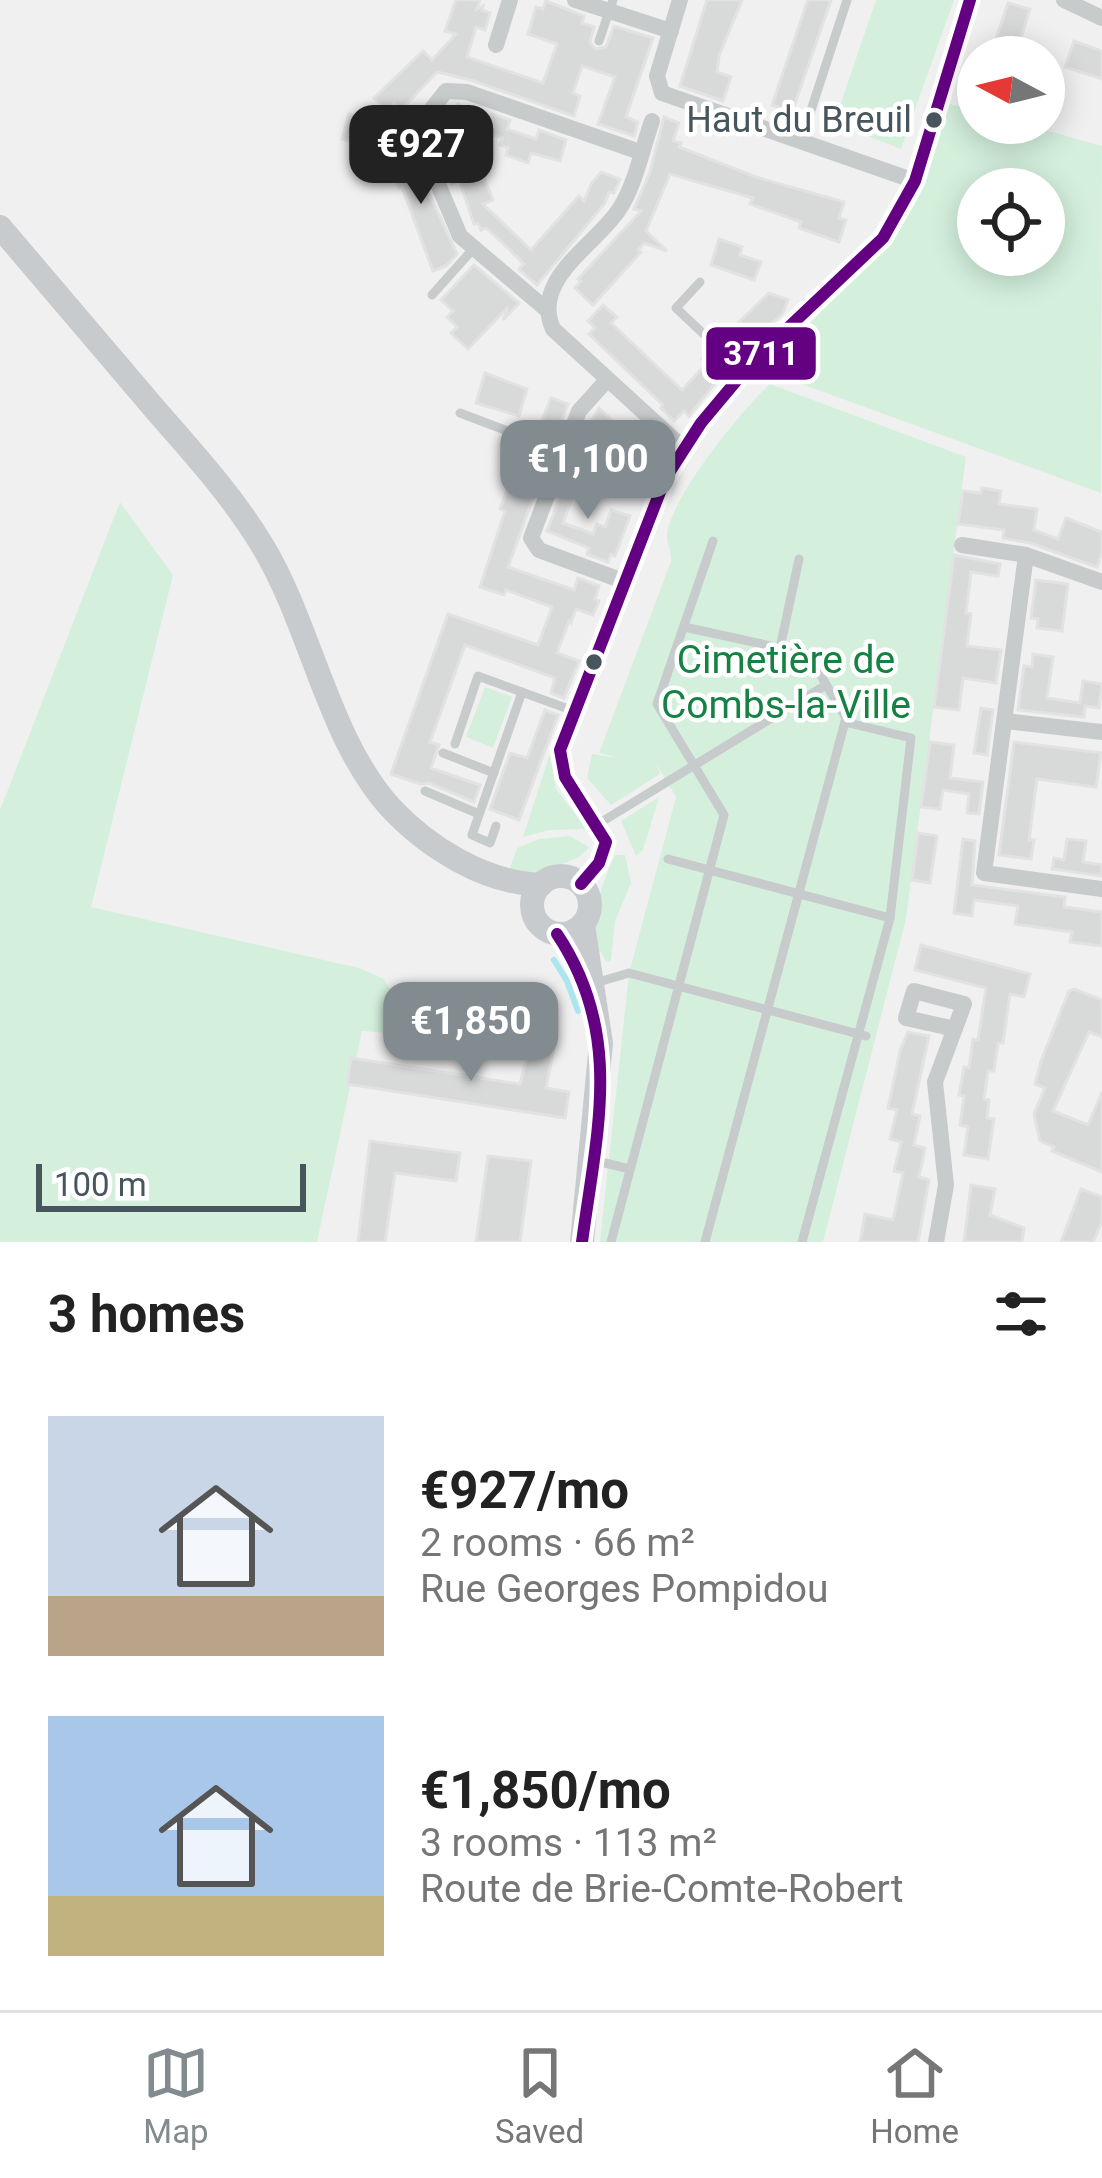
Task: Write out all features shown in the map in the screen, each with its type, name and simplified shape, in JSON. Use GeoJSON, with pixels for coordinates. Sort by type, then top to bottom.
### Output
{"type":"FeatureCollection","features":[{"type":"Feature","properties":{"kind":"main road"},"geometry":{"type":"LineString","coordinates":[[0,227],[223,488],[261,542],[291,596],[349,744],[389,806],[547,927],[575,932],[583,925]]}},
{"type":"Feature","properties":{"kind":"main road"},"geometry":{"type":"LineString","coordinates":[[473,868],[513,884],[541,885],[562,876],[581,884],[590,903],[583,925],[601,1043],[582,1242]]}},
{"type":"Feature","properties":{"kind":"main road"},"geometry":{"type":"LineString","coordinates":[[541,885],[532,905],[589,982]]}},
{"type":"Feature","properties":{"kind":"street"},"geometry":{"type":"LineString","coordinates":[[496,45],[510,0]]}},
{"type":"Feature","properties":{"kind":"street"},"geometry":{"type":"LineString","coordinates":[[575,0],[611,6],[671,32]]}},
{"type":"Feature","properties":{"kind":"street"},"geometry":{"type":"LineString","coordinates":[[680,0],[657,86],[662,93],[915,181]]}},
{"type":"Feature","properties":{"kind":"street"},"geometry":{"type":"LineString","coordinates":[[581,884],[598,863],[606,842],[598,824],[568,789],[560,750],[652,508],[684,449],[744,373],[883,238],[915,181],[970,0]]}},
{"type":"Feature","properties":{"kind":"street"},"geometry":{"type":"LineString","coordinates":[[1064,0],[1102,18]]}},
{"type":"Feature","properties":{"kind":"street"},"geometry":{"type":"LineString","coordinates":[[640,152],[467,92],[446,91],[416,130],[460,236],[547,310],[553,329],[684,449]]}},
{"type":"Feature","properties":{"kind":"street"},"geometry":{"type":"LineString","coordinates":[[547,310],[560,277],[620,209],[652,121]]}},
{"type":"Feature","properties":{"kind":"street"},"geometry":{"type":"LineString","coordinates":[[607,380],[579,411],[531,538],[538,550],[623,581]]}},
{"type":"Feature","properties":{"kind":"street"},"geometry":{"type":"LineString","coordinates":[[962,545],[1026,555],[1102,582]]}},
{"type":"Feature","properties":{"kind":"street"},"geometry":{"type":"LineString","coordinates":[[1026,555],[984,873],[1102,889]]}},
{"type":"Feature","properties":{"kind":"street"},"geometry":{"type":"LineString","coordinates":[[1004,721],[1102,732]]}},
{"type":"Feature","properties":{"kind":"street"},"geometry":{"type":"LineString","coordinates":[[936,1242],[946,1185],[935,1082],[955,1029]]}},
{"type":"Feature","properties":{"kind":"lane"},"geometry":{"type":"LineString","coordinates":[[801,141],[847,0]]}},
{"type":"Feature","properties":{"kind":"lane"},"geometry":{"type":"LineString","coordinates":[[599,41],[611,6]]}},
{"type":"Feature","properties":{"kind":"lane"},"geometry":{"type":"LineString","coordinates":[[432,296],[474,248]]}},
{"type":"Feature","properties":{"kind":"lane"},"geometry":{"type":"LineString","coordinates":[[700,282],[676,308],[744,373]]}},
{"type":"Feature","properties":{"kind":"lane"},"geometry":{"type":"LineString","coordinates":[[460,413],[563,452]]}},
{"type":"Feature","properties":{"kind":"lane"},"geometry":{"type":"LineString","coordinates":[[611,1242],[724,815],[657,704],[713,541]]}},
{"type":"Feature","properties":{"kind":"lane"},"geometry":{"type":"LineString","coordinates":[[780,648],[799,559]]}},
{"type":"Feature","properties":{"kind":"lane"},"geometry":{"type":"LineString","coordinates":[[684,627],[808,654],[845,722],[705,1242]]}},
{"type":"Feature","properties":{"kind":"lane"},"geometry":{"type":"LineString","coordinates":[[455,744],[478,676],[574,711]]}},
{"type":"Feature","properties":{"kind":"lane"},"geometry":{"type":"LineString","coordinates":[[598,824],[826,686]]}},
{"type":"Feature","properties":{"kind":"lane"},"geometry":{"type":"LineString","coordinates":[[496,826],[490,843],[472,835],[522,692]]}},
{"type":"Feature","properties":{"kind":"lane"},"geometry":{"type":"LineString","coordinates":[[802,1242],[862,1035],[890,918],[911,738],[845,722]]}},
{"type":"Feature","properties":{"kind":"lane"},"geometry":{"type":"LineString","coordinates":[[443,753],[494,773]]}},
{"type":"Feature","properties":{"kind":"lane"},"geometry":{"type":"LineString","coordinates":[[425,791],[479,814]]}},
{"type":"Feature","properties":{"kind":"lane"},"geometry":{"type":"LineString","coordinates":[[668,859],[890,918]]}},
{"type":"Feature","properties":{"kind":"lane"},"geometry":{"type":"LineString","coordinates":[[589,982],[628,973],[862,1035]]}},
{"type":"Feature","properties":{"kind":"lane"},"geometry":{"type":"LineString","coordinates":[[592,1160],[630,1169]]}},
{"type":"Feature","properties":{"kind":"green space"},"geometry":{"type":"Polygon","coordinates":[[[876,0],[954,0],[901,149],[834,123],[876,0]]]}},
{"type":"Feature","properties":{"kind":"green space"},"geometry":{"type":"Polygon","coordinates":[[[950,104],[957,106],[957,144],[1065,144],[1065,136],[1102,146],[1101,493],[763,370],[895,238],[916,202],[950,104]]]}},
{"type":"Feature","properties":{"kind":"green space","name":"Cimetière de Combs-la-Ville"},"geometry":{"type":"Polygon","coordinates":[[[770,384],[966,457],[906,919],[823,1242],[600,1242],[629,973],[676,797],[656,763],[660,774],[611,805],[587,778],[592,754],[619,758],[599,753],[671,561],[667,537],[672,517],[710,454],[770,384]]]}},
{"type":"Feature","properties":{"kind":"green space"},"geometry":{"type":"Polygon","coordinates":[[[120,502],[173,575],[91,907],[359,968],[384,979],[396,1001],[473,1015],[473,1039],[362,1031],[317,1242],[0,1242],[0,810],[120,502]]]}},
{"type":"Feature","properties":{"kind":"green space"},"geometry":{"type":"Polygon","coordinates":[[[485,687],[512,697],[493,748],[466,737],[485,687]]]}},
{"type":"Feature","properties":{"kind":"green space"},"geometry":{"type":"Polygon","coordinates":[[[550,753],[556,789],[587,829],[549,830],[523,837],[550,753]]]}},
{"type":"Feature","properties":{"kind":"green space"},"geometry":{"type":"Polygon","coordinates":[[[659,797],[643,850],[636,856],[621,821],[659,797]]]}},
{"type":"Feature","properties":{"kind":"green space"},"geometry":{"type":"Polygon","coordinates":[[[570,836],[589,847],[577,858],[535,877],[499,867],[510,868],[517,848],[539,839],[570,836]]]}},
{"type":"Feature","properties":{"kind":"green space"},"geometry":{"type":"Polygon","coordinates":[[[615,855],[625,855],[631,883],[615,921],[611,961],[606,962],[601,952],[593,954],[592,930],[615,855]]]}},
{"type":"Feature","properties":{"kind":"building"},"geometry":{"type":"Polygon","coordinates":[[[456,0],[480,0],[477,9],[483,6],[490,13],[485,30],[476,27],[467,57],[543,83],[557,44],[528,34],[536,7],[543,9],[546,1],[584,16],[582,23],[594,27],[590,42],[595,49],[606,47],[614,26],[653,38],[626,117],[638,122],[634,136],[598,124],[615,77],[582,66],[573,93],[580,96],[574,116],[437,72],[401,110],[393,102],[402,126],[374,98],[423,51],[432,60],[456,34],[445,31],[456,0]]]}},
{"type":"Feature","properties":{"kind":"building"},"geometry":{"type":"Polygon","coordinates":[[[707,0],[742,0],[719,56],[717,72],[731,77],[723,101],[680,86],[707,0]]]}},
{"type":"Feature","properties":{"kind":"building"},"geometry":{"type":"Polygon","coordinates":[[[808,0],[831,0],[792,112],[772,105],[808,0]]]}},
{"type":"Feature","properties":{"kind":"building"},"geometry":{"type":"Polygon","coordinates":[[[1008,3],[1030,9],[1022,36],[997,36],[1008,3]]]}},
{"type":"Feature","properties":{"kind":"building"},"geometry":{"type":"Polygon","coordinates":[[[1074,41],[1102,51],[1102,79],[1065,67],[1074,41]]]}},
{"type":"Feature","properties":{"kind":"building"},"geometry":{"type":"Polygon","coordinates":[[[458,104],[478,118],[456,142],[470,176],[474,173],[477,181],[484,178],[493,200],[483,204],[531,250],[579,196],[584,201],[601,172],[620,179],[614,193],[609,192],[537,285],[519,269],[524,264],[505,245],[474,224],[459,180],[452,184],[444,166],[455,161],[437,144],[446,141],[434,130],[458,104]]]}},
{"type":"Feature","properties":{"kind":"building"},"geometry":{"type":"Polygon","coordinates":[[[349,114],[372,121],[365,146],[342,139],[349,114]]]}},
{"type":"Feature","properties":{"kind":"building"},"geometry":{"type":"Polygon","coordinates":[[[492,114],[510,120],[507,129],[536,139],[539,130],[566,140],[560,161],[531,153],[528,163],[506,155],[508,148],[500,145],[503,138],[485,132],[492,114]]]}},
{"type":"Feature","properties":{"kind":"building"},"geometry":{"type":"Polygon","coordinates":[[[664,117],[679,123],[673,141],[681,143],[679,147],[756,177],[844,202],[839,218],[846,220],[839,242],[750,204],[753,198],[670,174],[646,231],[667,251],[644,243],[593,305],[575,288],[578,279],[641,211],[634,209],[650,172],[664,117]]]}},
{"type":"Feature","properties":{"kind":"building"},"geometry":{"type":"Polygon","coordinates":[[[402,142],[457,254],[433,271],[383,149],[402,142]]]}},
{"type":"Feature","properties":{"kind":"building"},"geometry":{"type":"Polygon","coordinates":[[[719,239],[742,247],[740,255],[761,262],[754,280],[711,265],[719,239]]]}},
{"type":"Feature","properties":{"kind":"building"},"geometry":{"type":"Polygon","coordinates":[[[474,265],[519,303],[503,320],[508,307],[468,349],[451,333],[457,327],[447,317],[453,311],[441,300],[474,265]]]}},
{"type":"Feature","properties":{"kind":"building"},"geometry":{"type":"Polygon","coordinates":[[[769,293],[788,300],[783,313],[739,355],[722,338],[769,293]]]}},
{"type":"Feature","properties":{"kind":"building"},"geometry":{"type":"Polygon","coordinates":[[[603,305],[617,317],[611,323],[682,390],[707,363],[702,359],[709,351],[727,368],[689,416],[684,411],[674,421],[589,334],[595,328],[588,321],[603,305]]]}},
{"type":"Feature","properties":{"kind":"building"},"geometry":{"type":"Polygon","coordinates":[[[485,373],[527,389],[519,416],[476,403],[485,373]]]}},
{"type":"Feature","properties":{"kind":"building"},"geometry":{"type":"Polygon","coordinates":[[[551,398],[568,404],[558,429],[541,423],[551,398]]]}},
{"type":"Feature","properties":{"kind":"building"},"geometry":{"type":"Polygon","coordinates":[[[599,408],[653,458],[642,470],[624,457],[620,461],[586,429],[599,408]]]}},
{"type":"Feature","properties":{"kind":"building"},"geometry":{"type":"Polygon","coordinates":[[[529,450],[548,456],[508,567],[574,590],[578,578],[599,586],[595,599],[599,601],[593,615],[576,609],[557,653],[579,661],[564,698],[551,693],[555,678],[465,645],[430,742],[439,745],[431,768],[480,785],[474,802],[429,783],[391,774],[448,614],[538,645],[552,607],[506,590],[504,595],[480,587],[505,511],[500,509],[514,471],[520,473],[529,450]]]}},
{"type":"Feature","properties":{"kind":"building"},"geometry":{"type":"Polygon","coordinates":[[[578,451],[584,453],[573,481],[588,486],[583,499],[573,496],[563,523],[593,534],[597,524],[605,527],[611,510],[630,516],[615,556],[611,554],[608,562],[587,554],[589,548],[547,531],[578,451]]]}},
{"type":"Feature","properties":{"kind":"building"},"geometry":{"type":"Polygon","coordinates":[[[982,488],[1001,491],[999,504],[1037,509],[1034,530],[1058,539],[1066,518],[1102,532],[1097,567],[1003,538],[1004,530],[958,524],[963,491],[981,493],[982,488]]]}},
{"type":"Feature","properties":{"kind":"building"},"geometry":{"type":"Polygon","coordinates":[[[954,555],[1000,564],[998,576],[971,572],[966,613],[971,614],[967,646],[1001,650],[996,683],[963,678],[959,710],[934,707],[954,555]]]}},
{"type":"Feature","properties":{"kind":"building"},"geometry":{"type":"Polygon","coordinates":[[[1036,580],[1068,584],[1062,631],[1037,628],[1038,619],[1031,618],[1036,580]]]}},
{"type":"Feature","properties":{"kind":"building"},"geometry":{"type":"Polygon","coordinates":[[[1033,654],[1053,657],[1047,698],[1080,703],[1083,681],[1102,684],[1099,708],[1085,706],[1084,717],[1018,710],[1024,666],[1032,667],[1033,654]]]}},
{"type":"Feature","properties":{"kind":"building"},"geometry":{"type":"Polygon","coordinates":[[[981,708],[993,710],[987,755],[974,753],[981,708]]]}},
{"type":"Feature","properties":{"kind":"building"},"geometry":{"type":"Polygon","coordinates":[[[545,710],[558,715],[519,820],[490,809],[510,753],[527,758],[545,710]]]}},
{"type":"Feature","properties":{"kind":"building"},"geometry":{"type":"Polygon","coordinates":[[[930,742],[954,745],[950,778],[983,782],[979,814],[967,813],[969,794],[943,790],[940,809],[921,807],[930,742]]]}},
{"type":"Feature","properties":{"kind":"building"},"geometry":{"type":"Polygon","coordinates":[[[1014,742],[1101,753],[1096,787],[1037,779],[1031,859],[999,855],[1014,742]]]}},
{"type":"Feature","properties":{"kind":"building"},"geometry":{"type":"Polygon","coordinates":[[[918,833],[937,836],[930,883],[912,880],[918,833]]]}},
{"type":"Feature","properties":{"kind":"building"},"geometry":{"type":"Polygon","coordinates":[[[963,839],[975,841],[972,885],[1065,897],[1064,907],[1102,912],[1102,946],[1070,942],[1072,932],[1015,924],[1018,906],[974,900],[972,916],[954,913],[963,839]]]}},
{"type":"Feature","properties":{"kind":"building"},"geometry":{"type":"Polygon","coordinates":[[[1067,839],[1086,841],[1083,862],[1102,865],[1102,876],[1052,869],[1054,858],[1064,860],[1067,839]]]}},
{"type":"Feature","properties":{"kind":"building"},"geometry":{"type":"Polygon","coordinates":[[[921,945],[1030,974],[1024,997],[1010,994],[1003,1043],[998,1043],[994,1071],[988,1071],[984,1099],[989,1100],[987,1118],[994,1119],[988,1159],[964,1155],[968,1127],[960,1125],[964,1096],[959,1095],[973,1039],[978,1040],[986,988],[915,970],[921,945]]]}},
{"type":"Feature","properties":{"kind":"building"},"geometry":{"type":"Polygon","coordinates":[[[1069,991],[1102,1000],[1102,1037],[1089,1032],[1053,1111],[1088,1125],[1102,1092],[1102,1172],[1040,1141],[1034,1114],[1045,1088],[1035,1084],[1041,1061],[1069,991]]]}},
{"type":"Feature","properties":{"kind":"building"},"geometry":{"type":"Polygon","coordinates":[[[908,1032],[929,1036],[912,1114],[920,1116],[914,1145],[925,1148],[919,1177],[929,1180],[918,1242],[860,1242],[865,1214],[893,1220],[903,1173],[894,1171],[901,1142],[890,1139],[897,1110],[888,1108],[908,1032]]]}},
{"type":"Feature","properties":{"kind":"building"},"geometry":{"type":"Polygon","coordinates":[[[532,1039],[555,1043],[546,1088],[569,1092],[565,1118],[347,1084],[351,1058],[520,1084],[532,1039]]]}},
{"type":"Feature","properties":{"kind":"building"},"geometry":{"type":"Polygon","coordinates":[[[370,1141],[460,1153],[456,1181],[395,1173],[385,1242],[358,1242],[370,1141]]]}},
{"type":"Feature","properties":{"kind":"building"},"geometry":{"type":"Polygon","coordinates":[[[488,1156],[531,1161],[520,1242],[476,1242],[488,1156]]]}},
{"type":"Feature","properties":{"kind":"building"},"geometry":{"type":"Polygon","coordinates":[[[971,1185],[995,1189],[990,1215],[1024,1228],[1022,1242],[964,1242],[971,1185]]]}},
{"type":"Feature","properties":{"kind":"building"},"geometry":{"type":"Polygon","coordinates":[[[1081,1189],[1102,1197],[1102,1222],[1093,1242],[1061,1242],[1081,1189]]]}},
{"type":"Feature","properties":{"kind":"waterway"},"geometry":{"type":"LineString","coordinates":[[554,960],[578,1011]]}},
{"type":"Feature","properties":{"kind":"transit line","name":"3711"},"geometry":{"type":"LineString","coordinates":[[581,884],[599,863],[606,842],[565,777],[560,750],[665,479],[701,423],[753,361],[883,238],[915,181],[970,0]]}},
{"type":"Feature","properties":{"kind":"transit line","name":"3711"},"geometry":{"type":"LineString","coordinates":[[557,934],[578,971],[598,1046],[598,1122],[582,1242]]}},
{"type":"Feature","properties":{"kind":"place","name":"Haut du Breuil"},"geometry":{"type":"Point","coordinates":[934,120]}}]}
